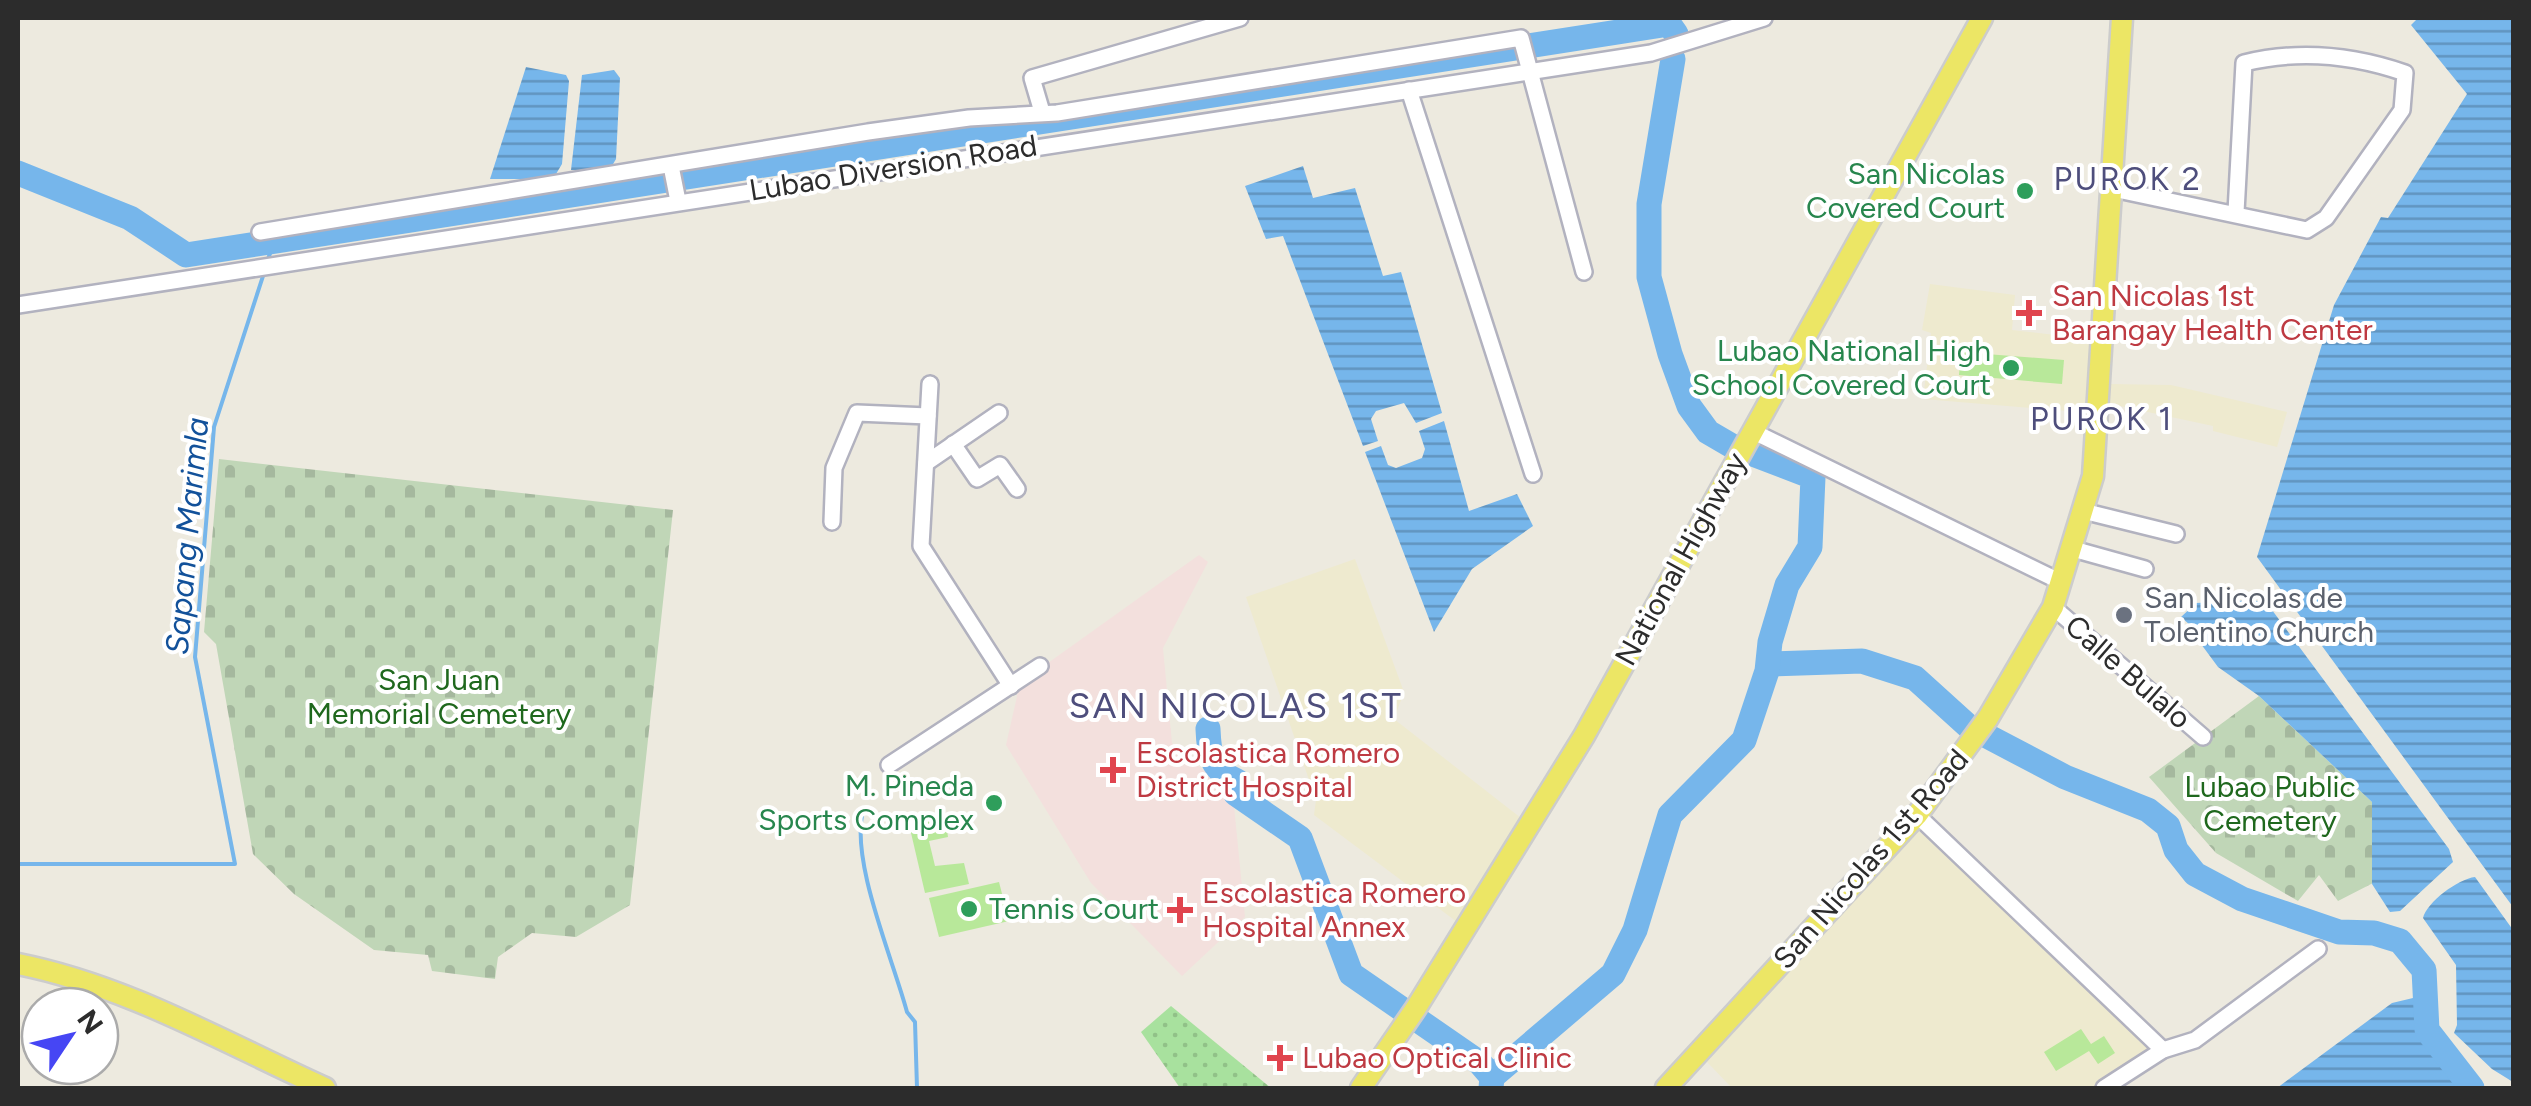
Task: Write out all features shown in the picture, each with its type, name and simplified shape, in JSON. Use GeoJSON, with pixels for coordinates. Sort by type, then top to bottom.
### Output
{"type":"FeatureCollection","features":[{"type":"Feature","properties":{"kind":"main road","name":"National Highway"},"geometry":{"type":"LineString","coordinates":[[1361,1088],[1400,1034],[1584,736],[1982,18]]}},
{"type":"Feature","properties":{"kind":"main road","name":"San Nicolas 1st Road"},"geometry":{"type":"LineString","coordinates":[[1666,1088],[1917,815],[1988,718],[2053,608],[2092,476],[2114,188],[2122,18]]}},
{"type":"Feature","properties":{"kind":"main road"},"geometry":{"type":"LineString","coordinates":[[18,964],[61,972],[121,993],[294,1082],[325,1088]]}},
{"type":"Feature","properties":{"kind":"street"},"geometry":{"type":"LineString","coordinates":[[1042,112],[1032,78],[1240,18]]}},
{"type":"Feature","properties":{"kind":"street","name":"Lubao Diversion Road"},"geometry":{"type":"LineString","coordinates":[[18,305],[227,274],[678,197],[1670,49],[1764,18]]}},
{"type":"Feature","properties":{"kind":"street"},"geometry":{"type":"LineString","coordinates":[[260,232],[672,168],[882,130],[1042,112],[1521,38],[1584,272]]}},
{"type":"Feature","properties":{"kind":"street"},"geometry":{"type":"LineString","coordinates":[[2114,188],[2307,230],[2326,218],[2402,110],[2405,73],[2373,62],[2306,54],[2244,63],[2236,212]]}},
{"type":"Feature","properties":{"kind":"street"},"geometry":{"type":"LineString","coordinates":[[1409,90],[1533,474]]}},
{"type":"Feature","properties":{"kind":"street"},"geometry":{"type":"LineString","coordinates":[[672,168],[678,197]]}},
{"type":"Feature","properties":{"kind":"street"},"geometry":{"type":"LineString","coordinates":[[930,384],[921,546],[1011,686]]}},
{"type":"Feature","properties":{"kind":"street"},"geometry":{"type":"LineString","coordinates":[[832,522],[834,468],[857,413],[928,416]]}},
{"type":"Feature","properties":{"kind":"street"},"geometry":{"type":"LineString","coordinates":[[926,463],[999,413]]}},
{"type":"Feature","properties":{"kind":"street"},"geometry":{"type":"LineString","coordinates":[[1751,433],[2061,582]]}},
{"type":"Feature","properties":{"kind":"street"},"geometry":{"type":"LineString","coordinates":[[954,444],[978,479],[1000,465],[1016,489]]}},
{"type":"Feature","properties":{"kind":"street"},"geometry":{"type":"LineString","coordinates":[[2083,511],[2176,534]]}},
{"type":"Feature","properties":{"kind":"street"},"geometry":{"type":"LineString","coordinates":[[2073,548],[2145,569]]}},
{"type":"Feature","properties":{"kind":"street","name":"Calle Bulalo"},"geometry":{"type":"LineString","coordinates":[[2053,608],[2203,736]]}},
{"type":"Feature","properties":{"kind":"street"},"geometry":{"type":"LineString","coordinates":[[889,765],[1040,666]]}},
{"type":"Feature","properties":{"kind":"street"},"geometry":{"type":"LineString","coordinates":[[1917,815],[2163,1050]]}},
{"type":"Feature","properties":{"kind":"street"},"geometry":{"type":"LineString","coordinates":[[2104,1088],[2163,1050],[2195,1040],[2318,949]]}},
{"type":"Feature","properties":{"kind":"shaded area"},"geometry":{"type":"Polygon","coordinates":[[[1930,284],[2015,295],[2012,330],[2098,340],[2092,413],[1923,399],[1931,333],[1922,330],[1930,284]]]}},
{"type":"Feature","properties":{"kind":"shaded area"},"geometry":{"type":"Polygon","coordinates":[[[2109,384],[2171,385],[2287,412],[2277,447],[2213,431],[2213,426],[2106,403],[2109,384]]]}},
{"type":"Feature","properties":{"kind":"shaded area","name":"Escolastica Romero District Hospital"},"geometry":{"type":"Polygon","coordinates":[[[1199,555],[1208,562],[1163,648],[1172,743],[1233,796],[1245,917],[1182,976],[1091,883],[1006,745],[1020,683],[1199,555]]]}},
{"type":"Feature","properties":{"kind":"shaded area"},"geometry":{"type":"Polygon","coordinates":[[[1355,559],[1404,692],[1394,719],[1521,818],[1457,922],[1314,815],[1316,800],[1246,597],[1355,559]]]}},
{"type":"Feature","properties":{"kind":"shaded area"},"geometry":{"type":"Polygon","coordinates":[[[1919,825],[2153,1049],[2092,1088],[1732,1088],[1707,1062],[1919,825]]]}},
{"type":"Feature","properties":{"kind":"green space","name":"Lubao National High School Covered Court"},"geometry":{"type":"Polygon","coordinates":[[[1961,352],[2064,360],[2062,384],[1959,375],[1961,352]]]}},
{"type":"Feature","properties":{"kind":"green space","name":"San Juan Memorial Cemetery"},"geometry":{"type":"Polygon","coordinates":[[[219,459],[673,510],[630,905],[576,937],[532,933],[498,957],[495,979],[432,971],[428,955],[374,950],[294,894],[253,854],[216,644],[204,632],[219,459]]]}},
{"type":"Feature","properties":{"kind":"green space","name":"Lubao Public Cemetery"},"geometry":{"type":"Polygon","coordinates":[[[2259,696],[2372,802],[2375,882],[2338,901],[2319,875],[2298,901],[2216,853],[2149,777],[2259,696]]]}},
{"type":"Feature","properties":{"kind":"green space","name":"Tennis Court"},"geometry":{"type":"Polygon","coordinates":[[[908,820],[946,823],[948,837],[929,841],[935,866],[964,863],[969,884],[925,893],[908,820]]]}},
{"type":"Feature","properties":{"kind":"green space","name":"Tennis Court"},"geometry":{"type":"Polygon","coordinates":[[[999,882],[1009,921],[939,937],[929,898],[999,882]]]}},
{"type":"Feature","properties":{"kind":"green space"},"geometry":{"type":"Polygon","coordinates":[[[1171,1006],[1271,1088],[1180,1088],[1141,1032],[1171,1006]]]}},
{"type":"Feature","properties":{"kind":"green space"},"geometry":{"type":"Polygon","coordinates":[[[2081,1029],[2091,1044],[2104,1036],[2115,1053],[2098,1064],[2089,1051],[2056,1071],[2044,1052],[2081,1029]]]}},
{"type":"Feature","properties":{"kind":"water"},"geometry":{"type":"Polygon","coordinates":[[[2418,18],[2513,18],[2513,907],[2257,557],[2334,305],[2381,217],[2388,218],[2467,94],[2411,25],[2418,18]]]}},
{"type":"Feature","properties":{"kind":"water"},"geometry":{"type":"Polygon","coordinates":[[[526,67],[566,75],[569,81],[562,164],[553,179],[490,179],[526,67]]]}},
{"type":"Feature","properties":{"kind":"water"},"geometry":{"type":"Polygon","coordinates":[[[614,70],[620,78],[616,159],[609,171],[571,170],[582,75],[614,70]]]}},
{"type":"Feature","properties":{"kind":"water"},"geometry":{"type":"Polygon","coordinates":[[[1303,166],[1313,198],[1355,188],[1383,276],[1401,272],[1442,413],[1416,423],[1404,403],[1376,411],[1371,419],[1378,441],[1363,446],[1283,236],[1266,239],[1245,186],[1303,166]]]}},
{"type":"Feature","properties":{"kind":"water"},"geometry":{"type":"Polygon","coordinates":[[[1444,421],[1469,511],[1517,494],[1533,526],[1472,569],[1434,632],[1365,452],[1381,446],[1388,465],[1396,468],[1422,458],[1425,449],[1419,431],[1444,421]]]}},
{"type":"Feature","properties":{"kind":"water"},"geometry":{"type":"Polygon","coordinates":[[[2255,600],[2272,610],[2449,849],[2453,862],[2400,911],[2390,912],[2372,884],[2372,802],[2259,696],[2218,667],[2201,644],[2200,634],[2181,617],[2196,603],[2255,600]]]}},
{"type":"Feature","properties":{"kind":"water"},"geometry":{"type":"Polygon","coordinates":[[[2475,877],[2513,930],[2513,1082],[2492,1069],[2454,1033],[2456,965],[2423,918],[2444,892],[2475,877]]]}},
{"type":"Feature","properties":{"kind":"water"},"geometry":{"type":"Polygon","coordinates":[[[2413,998],[2420,1001],[2420,1032],[2462,1088],[2277,1088],[2392,1003],[2413,998]]]}},
{"type":"Feature","properties":{"kind":"waterway"},"geometry":{"type":"LineString","coordinates":[[1648,29],[1653,18]]}},
{"type":"Feature","properties":{"kind":"waterway"},"geometry":{"type":"LineString","coordinates":[[18,173],[130,218],[186,255],[1669,24],[1676,34]]}},
{"type":"Feature","properties":{"kind":"waterway"},"geometry":{"type":"LineString","coordinates":[[1492,1077],[1613,974],[1635,930],[1670,815],[1744,740],[1767,671],[1770,642],[1787,585],[1810,547],[1813,477],[1732,446],[1708,432],[1689,406],[1670,354],[1649,277],[1649,204],[1673,59]]}},
{"type":"Feature","properties":{"kind":"waterway","name":"Sapang Marimla"},"geometry":{"type":"LineString","coordinates":[[268,259],[275,240]]}},
{"type":"Feature","properties":{"kind":"waterway","name":"Sapang Marimla"},"geometry":{"type":"LineString","coordinates":[[18,864],[235,864],[195,657],[214,427],[264,273]]}},
{"type":"Feature","properties":{"kind":"waterway"},"geometry":{"type":"LineString","coordinates":[[1769,664],[1862,661],[1915,678],[1968,726],[2065,777],[2148,810],[2168,826],[2176,850],[2195,874],[2242,899],[2339,932],[2374,933],[2400,941],[2424,970],[2427,1030],[2472,1088]]}},
{"type":"Feature","properties":{"kind":"waterway"},"geometry":{"type":"LineString","coordinates":[[1208,729],[1213,761],[1237,781],[1236,794],[1300,838],[1351,974],[1480,1063],[1492,1077],[1491,1088]]}},
{"type":"Feature","properties":{"kind":"waterway"},"geometry":{"type":"LineString","coordinates":[[863,811],[862,856],[868,883],[907,1012],[915,1022],[917,1088]]}},
{"type":"Feature","properties":{"kind":"place","name":"San Nicolas Covered Court"},"geometry":{"type":"Point","coordinates":[2025,191]}},
{"type":"Feature","properties":{"kind":"place","name":"San Nicolas 1st Barangay Health Center"},"geometry":{"type":"Point","coordinates":[2029,313]}},
{"type":"Feature","properties":{"kind":"place","name":"Lubao National High School Covered Court"},"geometry":{"type":"Point","coordinates":[2011,368]}},
{"type":"Feature","properties":{"kind":"place","name":"San Nicolas de Tolentino Church"},"geometry":{"type":"Point","coordinates":[2124,615]}},
{"type":"Feature","properties":{"kind":"place","name":"Escolastica Romero District Hospital"},"geometry":{"type":"Point","coordinates":[1113,770]}},
{"type":"Feature","properties":{"kind":"place","name":"M. Pineda Sports Complex"},"geometry":{"type":"Point","coordinates":[994,803]}},
{"type":"Feature","properties":{"kind":"place","name":"Tennis Court"},"geometry":{"type":"Point","coordinates":[969,909]}},
{"type":"Feature","properties":{"kind":"place","name":"Escolastica Romero Hospital Annex"},"geometry":{"type":"Point","coordinates":[1180,910]}},
{"type":"Feature","properties":{"kind":"place","name":"Lubao Optical Clinic"},"geometry":{"type":"Point","coordinates":[1280,1058]}},
{"type":"Feature","properties":{"kind":"district","name":"PUROK 2"},"geometry":{"type":"Point","coordinates":[2128,179]}},
{"type":"Feature","properties":{"kind":"district","name":"PUROK 1"},"geometry":{"type":"Point","coordinates":[2102,419]}},
{"type":"Feature","properties":{"kind":"district","name":"SAN NICOLAS 1ST"},"geometry":{"type":"Point","coordinates":[1236,706]}}]}
